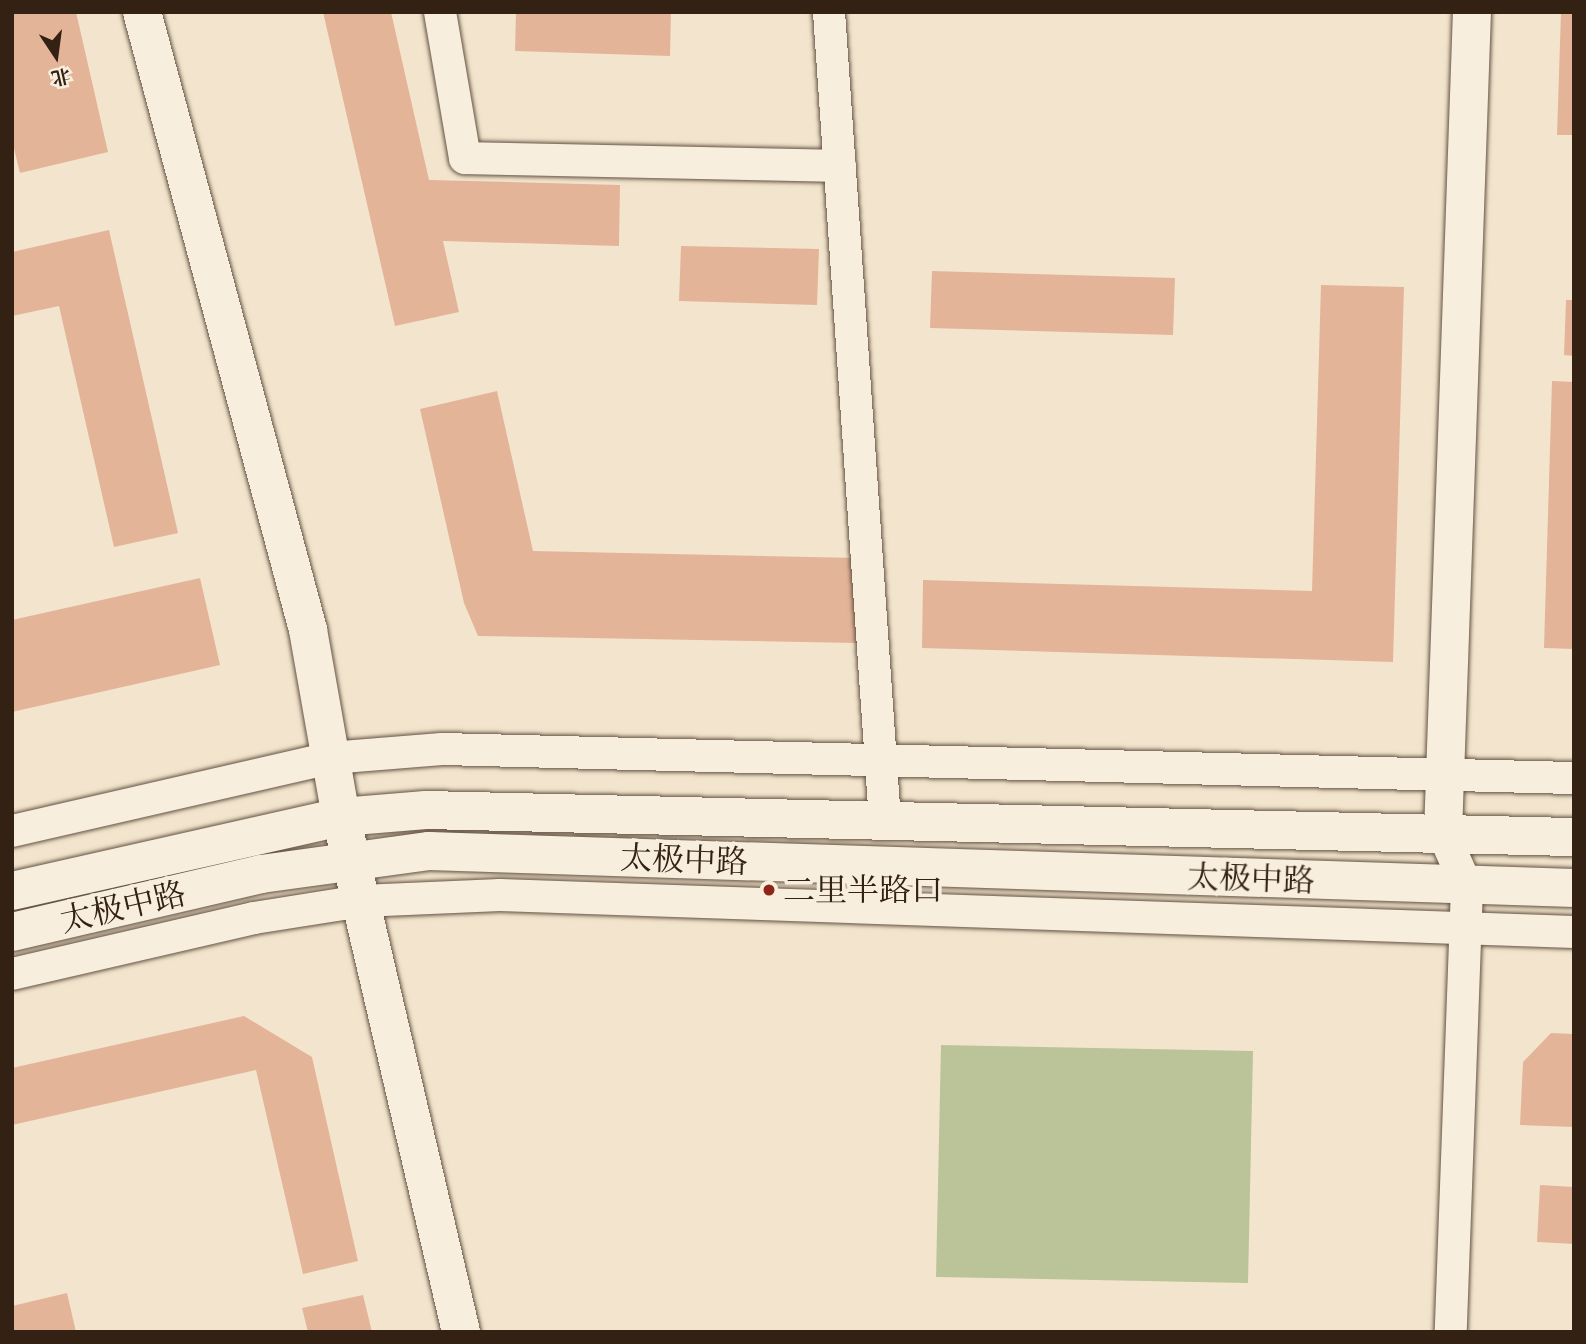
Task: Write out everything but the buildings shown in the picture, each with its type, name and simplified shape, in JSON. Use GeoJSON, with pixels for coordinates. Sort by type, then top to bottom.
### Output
{"type":"FeatureCollection","features":[{"type":"Feature","properties":{"kind":"main road"},"geometry":{"type":"LineString","coordinates":[[142,12],[308,630],[341,817],[461,1332]]}},
{"type":"Feature","properties":{"kind":"main road"},"geometry":{"type":"LineString","coordinates":[[1443,833],[1472,12]]}},
{"type":"Feature","properties":{"kind":"main road","name":"太极中路"},"geometry":{"type":"LineString","coordinates":[[12,891],[341,817],[426,810],[1574,837]]}},
{"type":"Feature","properties":{"kind":"main road","name":"太极中路"},"geometry":{"type":"LineString","coordinates":[[12,933],[351,860],[429,851],[1467,887],[1574,888]]}},
{"type":"Feature","properties":{"kind":"street"},"geometry":{"type":"LineString","coordinates":[[440,12],[465,158],[840,166]]}},
{"type":"Feature","properties":{"kind":"street"},"geometry":{"type":"LineString","coordinates":[[830,12],[885,821]]}},
{"type":"Feature","properties":{"kind":"street"},"geometry":{"type":"LineString","coordinates":[[12,831],[330,758],[442,749],[1574,778]]}},
{"type":"Feature","properties":{"kind":"street"},"geometry":{"type":"LineString","coordinates":[[1443,833],[1467,887],[1451,1332]]}},
{"type":"Feature","properties":{"kind":"street"},"geometry":{"type":"LineString","coordinates":[[12,974],[254,918],[361,901],[500,895],[1574,932]]}},
{"type":"Feature","properties":{"kind":"green space"},"geometry":{"type":"Polygon","coordinates":[[[941,1045],[1253,1051],[1248,1283],[936,1277],[941,1045]]]}},
{"type":"Feature","properties":{"kind":"place","name":"二里半路口"},"geometry":{"type":"Point","coordinates":[769,890]}}]}
